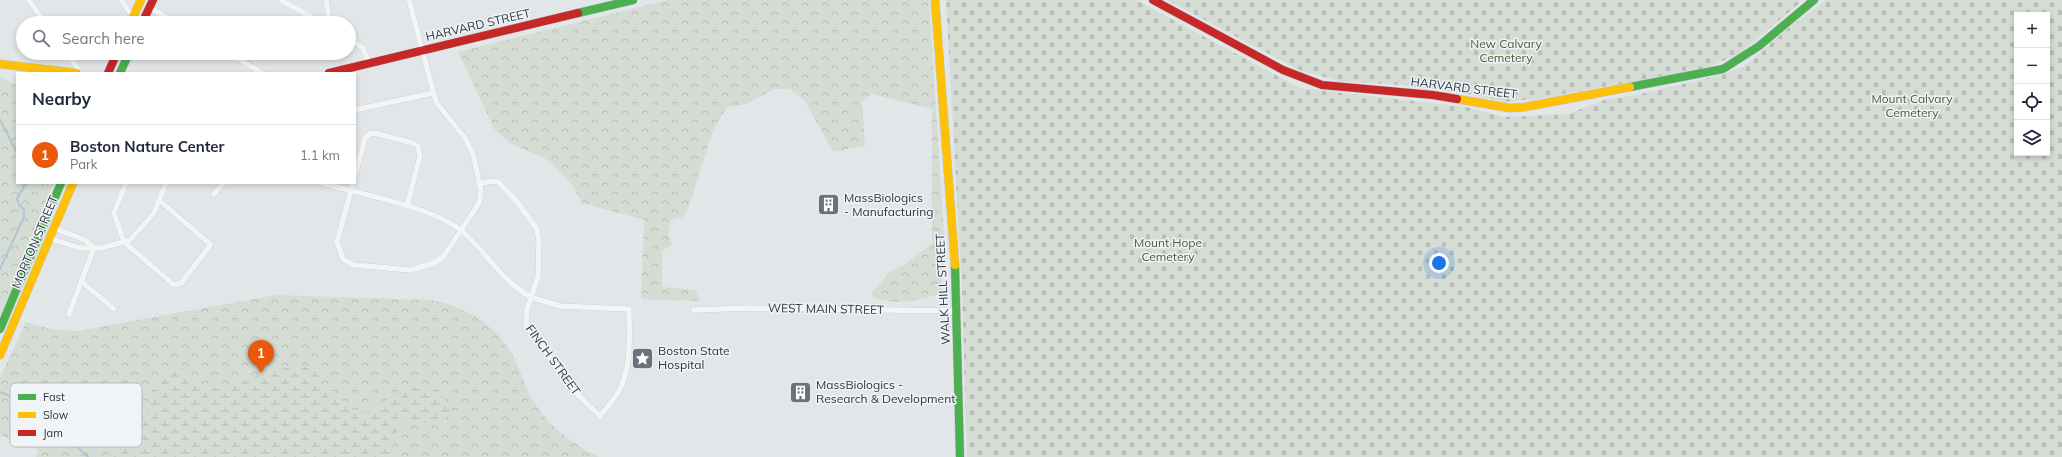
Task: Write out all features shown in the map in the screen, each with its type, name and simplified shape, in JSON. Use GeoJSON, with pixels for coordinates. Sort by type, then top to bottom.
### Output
{"type":"FeatureCollection","features":[{"type":"Feature","properties":{"kind":"main road","name":"HARVARD STREET"},"geometry":{"type":"LineString","coordinates":[[333,72],[631,0]]}},
{"type":"Feature","properties":{"kind":"main road","name":"WALK HILL STREET"},"geometry":{"type":"LineString","coordinates":[[935,0],[950,190],[957,311],[960,457]]}},
{"type":"Feature","properties":{"kind":"main road","name":"HARVARD STREET"},"geometry":{"type":"LineString","coordinates":[[1153,0],[1283,70],[1322,85],[1370,91],[1433,95],[1510,108],[1525,107],[1724,69],[1742,60],[1792,16],[1814,0]]}},
{"type":"Feature","properties":{"kind":"main road"},"geometry":{"type":"LineString","coordinates":[[134,16],[141,1]]}},
{"type":"Feature","properties":{"kind":"main road"},"geometry":{"type":"LineString","coordinates":[[145,16],[151,4]]}},
{"type":"Feature","properties":{"kind":"main road"},"geometry":{"type":"LineString","coordinates":[[108,72],[114,60]]}},
{"type":"Feature","properties":{"kind":"main road"},"geometry":{"type":"LineString","coordinates":[[120,72],[125,60]]}},
{"type":"Feature","properties":{"kind":"main road"},"geometry":{"type":"LineString","coordinates":[[0,64],[68,72]]}},
{"type":"Feature","properties":{"kind":"main road","name":"MORTON STREET"},"geometry":{"type":"LineString","coordinates":[[0,329],[61,184]]}},
{"type":"Feature","properties":{"kind":"main road","name":"MORTON STREET"},"geometry":{"type":"LineString","coordinates":[[0,355],[73,184]]}},
{"type":"Feature","properties":{"kind":"street"},"geometry":{"type":"LineString","coordinates":[[29,0],[40,16]]}},
{"type":"Feature","properties":{"kind":"street"},"geometry":{"type":"LineString","coordinates":[[121,0],[130,16]]}},
{"type":"Feature","properties":{"kind":"street"},"geometry":{"type":"LineString","coordinates":[[281,0],[310,16]]}},
{"type":"Feature","properties":{"kind":"street"},"geometry":{"type":"LineString","coordinates":[[326,0],[329,16]]}},
{"type":"Feature","properties":{"kind":"street"},"geometry":{"type":"LineString","coordinates":[[353,184],[337,242],[343,259],[354,265],[411,270],[431,264],[443,257],[479,203],[479,184],[473,154],[465,138],[436,102],[409,0]]}},
{"type":"Feature","properties":{"kind":"street"},"geometry":{"type":"LineString","coordinates":[[141,1],[151,4],[167,16]]}},
{"type":"Feature","properties":{"kind":"street"},"geometry":{"type":"LineString","coordinates":[[356,44],[363,48],[369,64]]}},
{"type":"Feature","properties":{"kind":"street"},"geometry":{"type":"LineString","coordinates":[[72,60],[80,72]]}},
{"type":"Feature","properties":{"kind":"street"},"geometry":{"type":"LineString","coordinates":[[241,60],[260,72]]}},
{"type":"Feature","properties":{"kind":"street"},"geometry":{"type":"LineString","coordinates":[[356,110],[433,93]]}},
{"type":"Feature","properties":{"kind":"street"},"geometry":{"type":"LineString","coordinates":[[356,172],[364,138],[369,134],[374,133],[413,143],[418,146],[420,156],[407,206]]}},
{"type":"Feature","properties":{"kind":"street","name":"FINCH STREET"},"geometry":{"type":"LineString","coordinates":[[479,184],[492,181],[498,182],[538,229],[538,276],[530,296],[526,316],[526,325],[577,394],[600,416],[618,392],[627,368],[629,309],[560,306],[530,296]]}},
{"type":"Feature","properties":{"kind":"street"},"geometry":{"type":"LineString","coordinates":[[126,184],[114,213],[124,242],[174,285],[181,283],[210,244],[160,201]]}},
{"type":"Feature","properties":{"kind":"street"},"geometry":{"type":"LineString","coordinates":[[39,235],[80,248],[94,248],[130,240],[154,213],[166,184]]}},
{"type":"Feature","properties":{"kind":"street"},"geometry":{"type":"LineString","coordinates":[[214,194],[223,184]]}},
{"type":"Feature","properties":{"kind":"street"},"geometry":{"type":"LineString","coordinates":[[326,184],[407,206],[430,214],[462,230],[501,274],[530,296]]}},
{"type":"Feature","properties":{"kind":"street"},"geometry":{"type":"LineString","coordinates":[[44,224],[85,240],[94,248]]}},
{"type":"Feature","properties":{"kind":"street"},"geometry":{"type":"LineString","coordinates":[[69,314],[94,248]]}},
{"type":"Feature","properties":{"kind":"street"},"geometry":{"type":"LineString","coordinates":[[82,282],[114,309]]}},
{"type":"Feature","properties":{"kind":"street","name":"WEST MAIN STREET"},"geometry":{"type":"LineString","coordinates":[[694,310],[749,308],[957,311]]}},
{"type":"Feature","properties":{"kind":"green space"},"geometry":{"type":"Polygon","coordinates":[[[668,0],[929,0],[945,250],[940,294],[923,299],[898,302],[874,298],[872,292],[891,271],[904,265],[932,243],[932,109],[871,94],[862,102],[865,146],[833,152],[805,101],[789,89],[774,89],[747,104],[727,107],[714,128],[687,212],[683,217],[671,220],[668,233],[672,245],[662,251],[662,287],[696,290],[699,301],[641,299],[644,220],[582,203],[573,186],[550,161],[510,143],[495,130],[458,52],[668,0]]]}},
{"type":"Feature","properties":{"kind":"green space","name":"Mount Hope Cemetery"},"geometry":{"type":"Polygon","coordinates":[[[946,0],[1136,0],[1300,88],[1466,107],[1503,117],[1568,114],[1604,100],[1636,95],[1725,74],[1744,66],[1785,31],[1826,0],[2062,0],[2062,457],[967,457],[962,290],[946,0]]]}},
{"type":"Feature","properties":{"kind":"green space","name":"New Calvary Cemetery"},"geometry":{"type":"Polygon","coordinates":[[[1167,0],[1799,0],[1800,3],[1740,53],[1707,68],[1537,99],[1505,102],[1468,94],[1402,85],[1338,81],[1299,70],[1167,0]]]}},
{"type":"Feature","properties":{"kind":"green space"},"geometry":{"type":"Polygon","coordinates":[[[0,77],[16,85],[16,184],[54,184],[0,316],[0,77]]]}},
{"type":"Feature","properties":{"kind":"green space"},"geometry":{"type":"Polygon","coordinates":[[[276,295],[430,300],[443,303],[468,312],[499,336],[514,358],[533,400],[542,413],[564,435],[599,457],[36,457],[38,450],[30,447],[142,447],[142,383],[10,383],[10,439],[0,435],[0,378],[26,322],[50,329],[77,331],[276,295]]]}},
{"type":"Feature","properties":{"kind":"green space"},"geometry":{"type":"Polygon","coordinates":[[[301,365],[317,371],[324,385],[337,394],[347,408],[366,412],[400,392],[418,387],[428,388],[441,394],[450,406],[448,416],[433,423],[404,422],[397,431],[392,457],[102,457],[110,448],[142,447],[142,422],[158,390],[165,379],[173,371],[181,367],[184,373],[191,377],[199,378],[207,386],[216,388],[250,379],[260,373],[301,365]]]}},
{"type":"Feature","properties":{"kind":"waterway"},"geometry":{"type":"LineString","coordinates":[[0,120],[16,151]]}},
{"type":"Feature","properties":{"kind":"waterway"},"geometry":{"type":"LineString","coordinates":[[0,269],[24,217],[24,210],[17,199],[25,184]]}},
{"type":"Feature","properties":{"kind":"waterway"},"geometry":{"type":"LineString","coordinates":[[0,392],[10,396]]}},
{"type":"Feature","properties":{"kind":"waterway"},"geometry":{"type":"LineString","coordinates":[[77,447],[88,457]]}},
{"type":"Feature","properties":{"kind":"traffic: fast"},"geometry":{"type":"LineString","coordinates":[[578,13],[633,0]]}},
{"type":"Feature","properties":{"kind":"traffic: fast"},"geometry":{"type":"LineString","coordinates":[[1630,87],[1723,69],[1759,46],[1814,0]]}},
{"type":"Feature","properties":{"kind":"traffic: fast"},"geometry":{"type":"LineString","coordinates":[[120,72],[126,60]]}},
{"type":"Feature","properties":{"kind":"traffic: fast"},"geometry":{"type":"LineString","coordinates":[[0,329],[61,184]]}},
{"type":"Feature","properties":{"kind":"traffic: fast"},"geometry":{"type":"LineString","coordinates":[[955,265],[960,457]]}},
{"type":"Feature","properties":{"kind":"traffic: slow"},"geometry":{"type":"LineString","coordinates":[[133,16],[141,0]]}},
{"type":"Feature","properties":{"kind":"traffic: slow"},"geometry":{"type":"LineString","coordinates":[[935,0],[955,265]]}},
{"type":"Feature","properties":{"kind":"traffic: slow"},"geometry":{"type":"LineString","coordinates":[[0,64],[68,72]]}},
{"type":"Feature","properties":{"kind":"traffic: slow"},"geometry":{"type":"LineString","coordinates":[[1457,99],[1510,108],[1525,107],[1630,87]]}},
{"type":"Feature","properties":{"kind":"traffic: slow"},"geometry":{"type":"LineString","coordinates":[[0,355],[73,184]]}},
{"type":"Feature","properties":{"kind":"traffic: jam"},"geometry":{"type":"LineString","coordinates":[[145,16],[153,0]]}},
{"type":"Feature","properties":{"kind":"traffic: jam"},"geometry":{"type":"LineString","coordinates":[[1153,0],[1283,70],[1322,85],[1433,95],[1457,99]]}},
{"type":"Feature","properties":{"kind":"traffic: jam"},"geometry":{"type":"LineString","coordinates":[[333,72],[578,13]]}},
{"type":"Feature","properties":{"kind":"traffic: jam"},"geometry":{"type":"LineString","coordinates":[[108,72],[114,60]]}},
{"type":"Feature","properties":{"kind":"place","name":"MassBiologics - Manufacturing"},"geometry":{"type":"Point","coordinates":[829,205]}},
{"type":"Feature","properties":{"kind":"place","name":"Boston State Hospital"},"geometry":{"type":"Point","coordinates":[642,358]}},
{"type":"Feature","properties":{"kind":"place","name":"Boston Nature Center"},"geometry":{"type":"Point","coordinates":[261,373]}},
{"type":"Feature","properties":{"kind":"place","name":"MassBiologics - Research & Development"},"geometry":{"type":"Point","coordinates":[801,392]}},
{"type":"Feature","properties":{"kind":"park label","name":"Mount Calvary Cemetery"},"geometry":{"type":"Point","coordinates":[1912,106]}}]}
